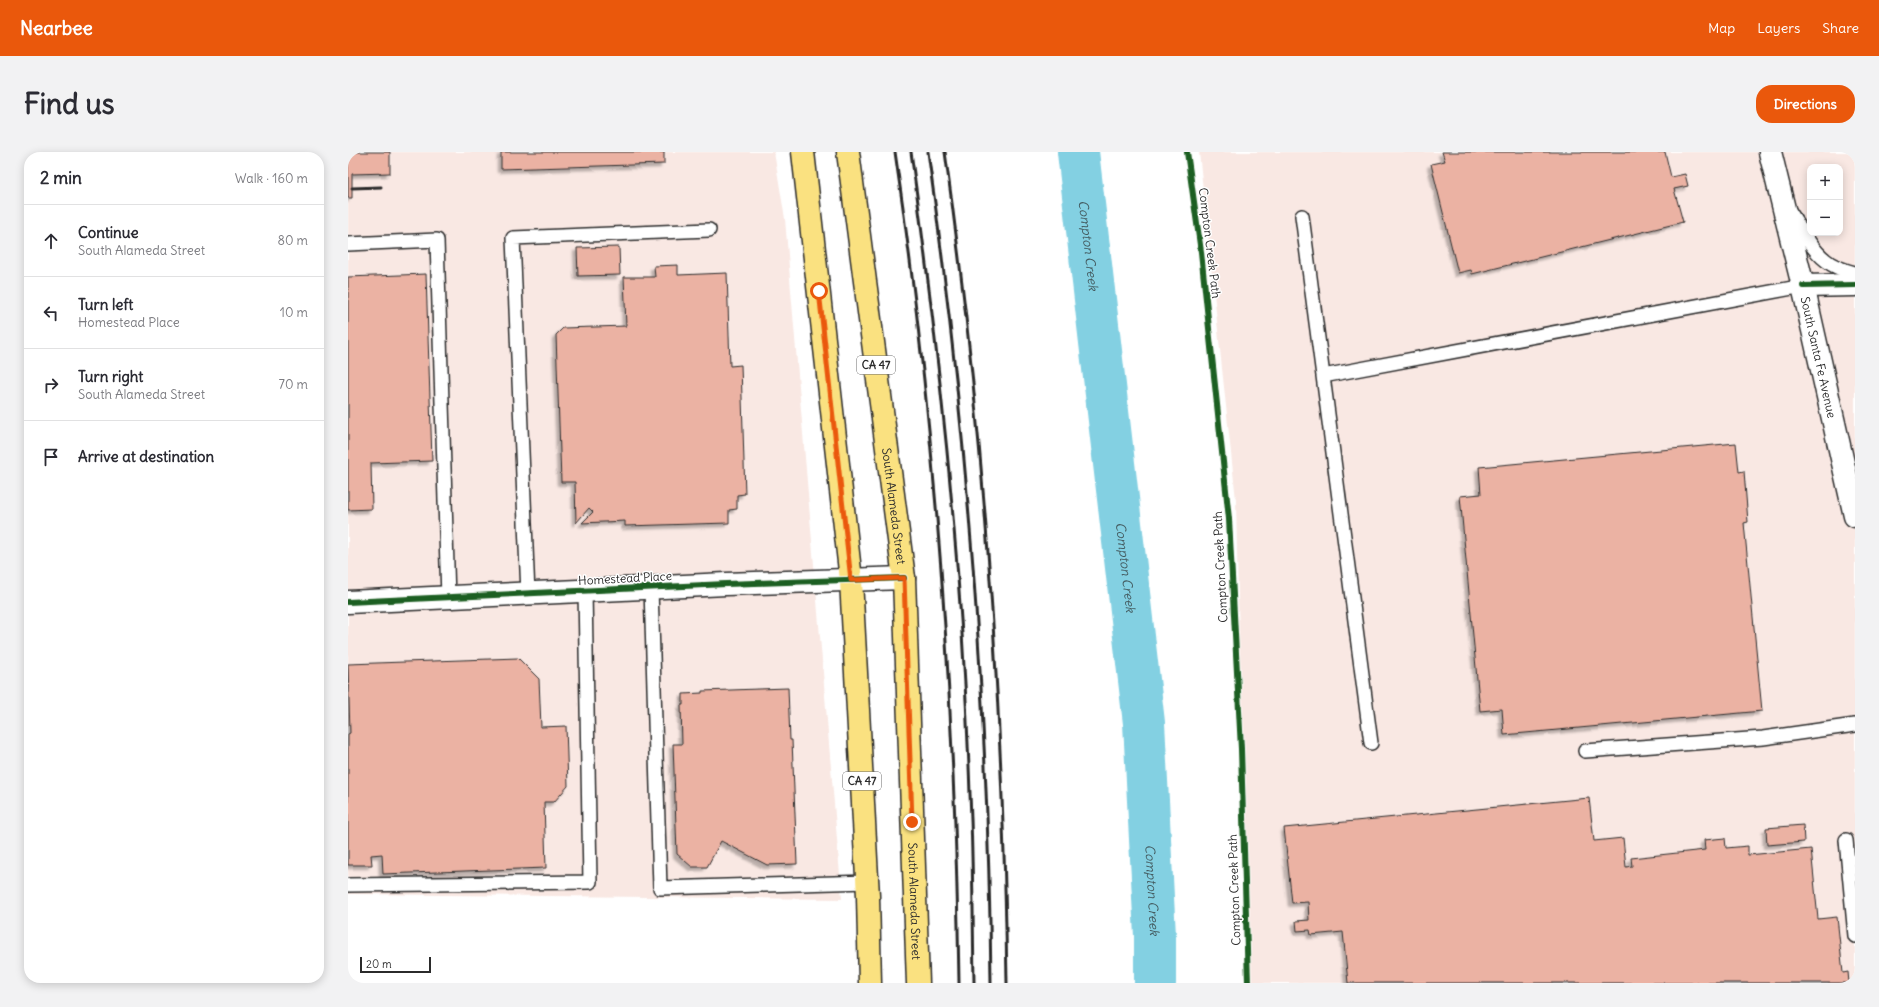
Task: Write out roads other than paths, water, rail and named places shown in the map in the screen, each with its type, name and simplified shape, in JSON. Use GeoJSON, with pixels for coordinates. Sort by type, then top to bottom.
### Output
{"type":"FeatureCollection","features":[{"type":"Feature","properties":{"kind":"main road","name":"CA 47"},"geometry":{"type":"LineString","coordinates":[[803,152],[851,580],[868,882],[870,983]]}},
{"type":"Feature","properties":{"kind":"main road","name":"South Alameda Street"},"geometry":{"type":"LineString","coordinates":[[848,152],[904,578],[918,983]]}},
{"type":"Feature","properties":{"kind":"street","name":"South Santa Fe Avenue"},"geometry":{"type":"LineString","coordinates":[[1770,152],[1803,286],[1855,516]]}},
{"type":"Feature","properties":{"kind":"street"},"geometry":{"type":"LineString","coordinates":[[1803,286],[1855,285]]}},
{"type":"Feature","properties":{"kind":"street","name":"Homestead Place"},"geometry":{"type":"LineString","coordinates":[[348,602],[904,578]]}},
{"type":"Feature","properties":{"kind":"lane"},"geometry":{"type":"LineString","coordinates":[[1783,202],[1814,248],[1824,259],[1832,264],[1855,273]]}},
{"type":"Feature","properties":{"kind":"lane"},"geometry":{"type":"LineString","coordinates":[[1302,216],[1371,743]]}},
{"type":"Feature","properties":{"kind":"lane"},"geometry":{"type":"LineString","coordinates":[[528,594],[513,238],[709,230]]}},
{"type":"Feature","properties":{"kind":"lane"},"geometry":{"type":"LineString","coordinates":[[348,244],[437,240],[448,598]]}},
{"type":"Feature","properties":{"kind":"lane"},"geometry":{"type":"LineString","coordinates":[[1323,376],[1803,286]]}},
{"type":"Feature","properties":{"kind":"lane"},"geometry":{"type":"LineString","coordinates":[[651,588],[660,888],[868,882]]}},
{"type":"Feature","properties":{"kind":"lane"},"geometry":{"type":"LineString","coordinates":[[348,885],[590,882],[585,591]]}},
{"type":"Feature","properties":{"kind":"lane"},"geometry":{"type":"LineString","coordinates":[[1585,752],[1763,738],[1855,725]]}},
{"type":"Feature","properties":{"kind":"lane"},"geometry":{"type":"LineString","coordinates":[[1846,840],[1855,936]]}},
{"type":"Feature","properties":{"kind":"waterway","name":"Compton Creek"},"geometry":{"type":"LineString","coordinates":[[1078,152],[1144,723],[1155,936],[1155,983]]}},
{"type":"Feature","properties":{"kind":"railway"},"geometry":{"type":"LineString","coordinates":[[895,152],[922,359],[941,566],[953,775],[959,983]]}},
{"type":"Feature","properties":{"kind":"railway"},"geometry":{"type":"LineString","coordinates":[[911,152],[941,392],[956,553],[967,713],[972,841],[974,983]]}},
{"type":"Feature","properties":{"kind":"railway"},"geometry":{"type":"LineString","coordinates":[[928,152],[954,359],[973,566],[985,775],[991,983]]}},
{"type":"Feature","properties":{"kind":"railway"},"geometry":{"type":"LineString","coordinates":[[945,152],[971,359],[989,567],[1001,775],[1007,983]]}},
{"type":"Feature","properties":{"kind":"railway"},"geometry":{"type":"LineString","coordinates":[[352,188],[381,187]]}}]}
